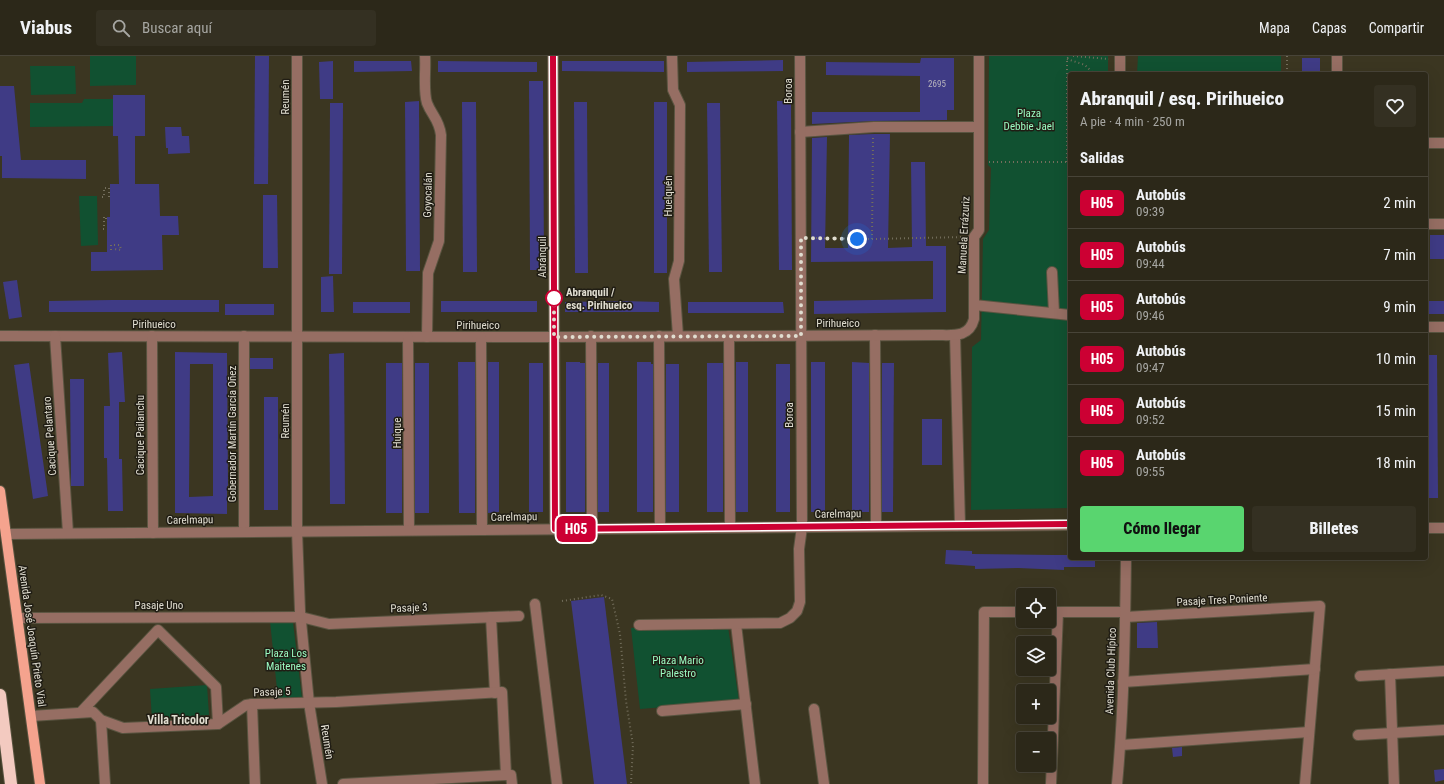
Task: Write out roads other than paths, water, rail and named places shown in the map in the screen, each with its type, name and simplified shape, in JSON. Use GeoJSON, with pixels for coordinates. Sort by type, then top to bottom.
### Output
{"type":"FeatureCollection","features":[{"type":"Feature","properties":{"kind":"highway"},"geometry":{"type":"LineString","coordinates":[[0,695],[11,784]]}},
{"type":"Feature","properties":{"kind":"main road","name":"Avenida José Joaquín Prieto Vial"},"geometry":{"type":"LineString","coordinates":[[0,491],[40,784]]}},
{"type":"Feature","properties":{"kind":"street","name":"Reumén"},"geometry":{"type":"LineString","coordinates":[[298,56],[297,531],[301,617],[309,703],[322,784]]}},
{"type":"Feature","properties":{"kind":"street","name":"Goyocalán"},"geometry":{"type":"LineString","coordinates":[[426,56],[426,99],[429,107],[438,120],[441,134],[439,235],[438,247],[429,266],[428,274],[427,336]]}},
{"type":"Feature","properties":{"kind":"street","name":"Abránquil"},"geometry":{"type":"LineString","coordinates":[[553,56],[555,529]]}},
{"type":"Feature","properties":{"kind":"street","name":"Huelquén"},"geometry":{"type":"LineString","coordinates":[[672,56],[673,90],[680,105],[679,261],[674,279],[678,336]]}},
{"type":"Feature","properties":{"kind":"street","name":"Boroa"},"geometry":{"type":"LineString","coordinates":[[639,625],[780,623],[790,618],[797,611],[800,602],[799,549],[802,527],[800,56]]}},
{"type":"Feature","properties":{"kind":"street","name":"Manuela Errázuriz"},"geometry":{"type":"LineString","coordinates":[[955,335],[968,331],[974,319],[974,237],[979,230],[979,56]]}},
{"type":"Feature","properties":{"kind":"street"},"geometry":{"type":"LineString","coordinates":[[1337,56],[1337,72]]}},
{"type":"Feature","properties":{"kind":"street"},"geometry":{"type":"LineString","coordinates":[[1116,57],[1120,72]]}},
{"type":"Feature","properties":{"kind":"street"},"geometry":{"type":"LineString","coordinates":[[800,132],[874,127],[979,127]]}},
{"type":"Feature","properties":{"kind":"street"},"geometry":{"type":"LineString","coordinates":[[1428,143],[1444,143]]}},
{"type":"Feature","properties":{"kind":"street"},"geometry":{"type":"LineString","coordinates":[[1428,224],[1444,224]]}},
{"type":"Feature","properties":{"kind":"street"},"geometry":{"type":"LineString","coordinates":[[1052,272],[1054,313]]}},
{"type":"Feature","properties":{"kind":"street"},"geometry":{"type":"LineString","coordinates":[[974,305],[1068,315]]}},
{"type":"Feature","properties":{"kind":"street"},"geometry":{"type":"LineString","coordinates":[[1428,327],[1444,327]]}},
{"type":"Feature","properties":{"kind":"street"},"geometry":{"type":"LineString","coordinates":[[875,335],[876,526]]}},
{"type":"Feature","properties":{"kind":"street","name":"Pirihueico"},"geometry":{"type":"LineString","coordinates":[[0,336],[554,337],[955,335]]}},
{"type":"Feature","properties":{"kind":"street"},"geometry":{"type":"LineString","coordinates":[[955,335],[960,525]]}},
{"type":"Feature","properties":{"kind":"street","name":"Cacique Pelantaro"},"geometry":{"type":"LineString","coordinates":[[55,336],[68,533]]}},
{"type":"Feature","properties":{"kind":"street","name":"Cacique Pailanchu"},"geometry":{"type":"LineString","coordinates":[[152,336],[153,533]]}},
{"type":"Feature","properties":{"kind":"street","name":"Gobernador Martín García Oñez"},"geometry":{"type":"LineString","coordinates":[[244,336],[244,532]]}},
{"type":"Feature","properties":{"kind":"street"},"geometry":{"type":"LineString","coordinates":[[481,336],[482,530]]}},
{"type":"Feature","properties":{"kind":"street"},"geometry":{"type":"LineString","coordinates":[[592,336],[592,529]]}},
{"type":"Feature","properties":{"kind":"street"},"geometry":{"type":"LineString","coordinates":[[659,336],[660,528]]}},
{"type":"Feature","properties":{"kind":"street"},"geometry":{"type":"LineString","coordinates":[[729,336],[730,527]]}},
{"type":"Feature","properties":{"kind":"street","name":"Huique"},"geometry":{"type":"LineString","coordinates":[[408,337],[409,530]]}},
{"type":"Feature","properties":{"kind":"street","name":"Carelmapu"},"geometry":{"type":"LineString","coordinates":[[6,534],[1068,524]]}},
{"type":"Feature","properties":{"kind":"street"},"geometry":{"type":"LineString","coordinates":[[1428,528],[1444,528]]}},
{"type":"Feature","properties":{"kind":"street","name":"Avenida Club Hípico"},"geometry":{"type":"LineString","coordinates":[[1117,784],[1121,745],[1126,560]]}},
{"type":"Feature","properties":{"kind":"street"},"geometry":{"type":"LineString","coordinates":[[535,604],[557,784]]}},
{"type":"Feature","properties":{"kind":"street","name":"Pasaje Tres Poniente"},"geometry":{"type":"LineString","coordinates":[[1056,612],[1125,615],[1320,606],[1315,669]]}},
{"type":"Feature","properties":{"kind":"street"},"geometry":{"type":"LineString","coordinates":[[984,784],[984,612],[1016,612]]}},
{"type":"Feature","properties":{"kind":"street","name":"Pasaje 3"},"geometry":{"type":"LineString","coordinates":[[301,617],[329,624],[519,616]]}},
{"type":"Feature","properties":{"kind":"street"},"geometry":{"type":"LineString","coordinates":[[31,716],[92,712],[101,720],[123,728],[218,724],[216,687],[158,630],[157,617]]}},
{"type":"Feature","properties":{"kind":"street","name":"Pasaje Uno"},"geometry":{"type":"LineString","coordinates":[[18,618],[301,617]]}},
{"type":"Feature","properties":{"kind":"street"},"geometry":{"type":"LineString","coordinates":[[343,784],[510,778],[498,693],[490,617]]}},
{"type":"Feature","properties":{"kind":"street"},"geometry":{"type":"LineString","coordinates":[[736,624],[755,784]]}},
{"type":"Feature","properties":{"kind":"street"},"geometry":{"type":"LineString","coordinates":[[1051,784],[1054,628]]}},
{"type":"Feature","properties":{"kind":"street"},"geometry":{"type":"LineString","coordinates":[[81,712],[158,630]]}},
{"type":"Feature","properties":{"kind":"street"},"geometry":{"type":"LineString","coordinates":[[1123,682],[1315,669],[1305,784]]}},
{"type":"Feature","properties":{"kind":"street"},"geometry":{"type":"LineString","coordinates":[[1360,676],[1444,671]]}},
{"type":"Feature","properties":{"kind":"street"},"geometry":{"type":"LineString","coordinates":[[1390,674],[1394,784]]}},
{"type":"Feature","properties":{"kind":"street","name":"Pasaje 5"},"geometry":{"type":"LineString","coordinates":[[218,724],[246,705],[252,704],[309,703],[498,693]]}},
{"type":"Feature","properties":{"kind":"street"},"geometry":{"type":"LineString","coordinates":[[252,704],[255,784]]}},
{"type":"Feature","properties":{"kind":"street"},"geometry":{"type":"LineString","coordinates":[[662,711],[746,704]]}},
{"type":"Feature","properties":{"kind":"street"},"geometry":{"type":"LineString","coordinates":[[814,709],[824,784]]}},
{"type":"Feature","properties":{"kind":"street"},"geometry":{"type":"LineString","coordinates":[[101,720],[105,784]]}},
{"type":"Feature","properties":{"kind":"street"},"geometry":{"type":"LineString","coordinates":[[1358,735],[1444,730]]}},
{"type":"Feature","properties":{"kind":"street"},"geometry":{"type":"LineString","coordinates":[[1121,745],[1309,732]]}},
{"type":"Feature","properties":{"kind":"place","name":"Abranquil / esq. Pirihueico"},"geometry":{"type":"Point","coordinates":[554,298]}},
{"type":"Feature","properties":{"kind":"district","name":"Villa Tricolor"},"geometry":{"type":"Point","coordinates":[178,720]}},
{"type":"Feature","properties":{"kind":"park label","name":"Plaza Debbie Jael"},"geometry":{"type":"Point","coordinates":[1029,119]}},
{"type":"Feature","properties":{"kind":"park label","name":"Plaza Los Maitenes"},"geometry":{"type":"Point","coordinates":[286,659]}},
{"type":"Feature","properties":{"kind":"park label","name":"Plaza Mario Palestro"},"geometry":{"type":"Point","coordinates":[678,666]}}]}
